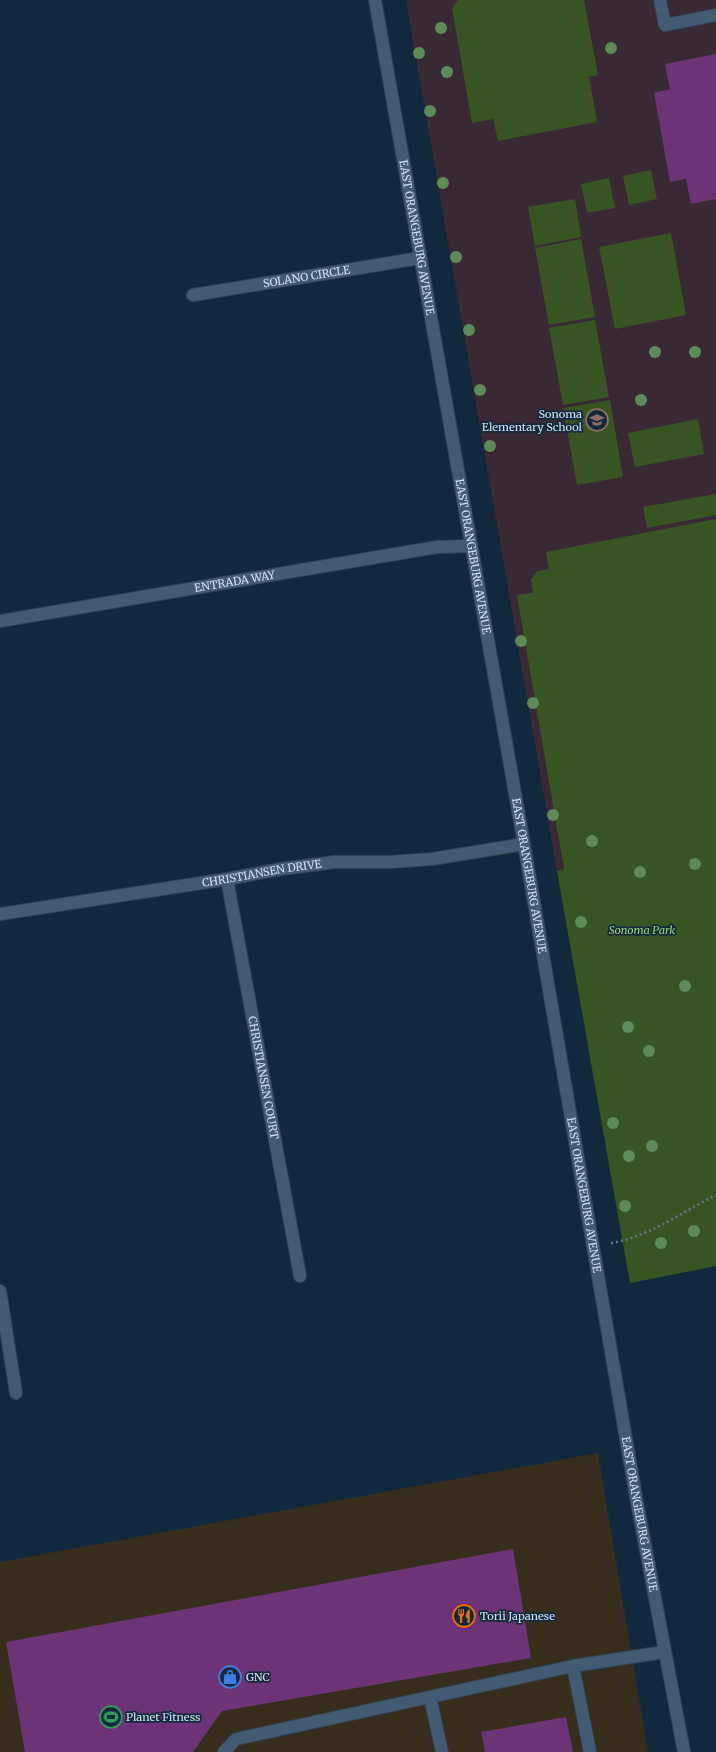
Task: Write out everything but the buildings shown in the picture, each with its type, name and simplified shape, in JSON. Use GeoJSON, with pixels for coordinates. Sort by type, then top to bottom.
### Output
{"type":"FeatureCollection","features":[{"type":"Feature","properties":{"kind":"street","name":"EAST ORANGEBURG AVENUE"},"geometry":{"type":"LineString","coordinates":[[375,0],[524,844],[664,1652],[684,1752]]}},
{"type":"Feature","properties":{"kind":"street"},"geometry":{"type":"LineString","coordinates":[[660,0],[665,25],[716,15]]}},
{"type":"Feature","properties":{"kind":"street","name":"SOLANO CIRCLE"},"geometry":{"type":"LineString","coordinates":[[193,295],[420,258]]}},
{"type":"Feature","properties":{"kind":"street","name":"ENTRADA WAY"},"geometry":{"type":"LineString","coordinates":[[0,621],[438,547],[471,546]]}},
{"type":"Feature","properties":{"kind":"street","name":"CHRISTIANSEN DRIVE"},"geometry":{"type":"LineString","coordinates":[[0,914],[228,879],[289,868],[334,862],[390,862],[432,859],[524,844]]}},
{"type":"Feature","properties":{"kind":"street","name":"CHRISTIANSEN COURT"},"geometry":{"type":"LineString","coordinates":[[228,879],[300,1276]]}},
{"type":"Feature","properties":{"kind":"street"},"geometry":{"type":"LineString","coordinates":[[0,1290],[16,1393]]}},
{"type":"Feature","properties":{"kind":"street"},"geometry":{"type":"LineString","coordinates":[[224,1752],[236,1738],[573,1666],[664,1652]]}},
{"type":"Feature","properties":{"kind":"street"},"geometry":{"type":"LineString","coordinates":[[573,1666],[590,1752]]}},
{"type":"Feature","properties":{"kind":"street"},"geometry":{"type":"LineString","coordinates":[[430,1697],[442,1752]]}},
{"type":"Feature","properties":{"kind":"street"},"geometry":{"type":"LineString","coordinates":[[236,1738],[238,1752]]}},
{"type":"Feature","properties":{"kind":"path"},"geometry":{"type":"LineString","coordinates":[[594,1246],[619,1242],[654,1229],[716,1195]]}},
{"type":"Feature","properties":{"kind":"shaded area","name":"Sonoma Elementary School"},"geometry":{"type":"Polygon","coordinates":[[[406,0],[716,0],[716,840],[557,871],[406,0]]]}},
{"type":"Feature","properties":{"kind":"shaded area"},"geometry":{"type":"Polygon","coordinates":[[[598,1453],[648,1752],[0,1752],[0,1562],[598,1453]]]}},
{"type":"Feature","properties":{"kind":"green space"},"geometry":{"type":"Polygon","coordinates":[[[458,0],[584,0],[598,75],[589,77],[597,122],[498,141],[493,119],[472,123],[452,8],[458,0]]]}},
{"type":"Feature","properties":{"kind":"green space"},"geometry":{"type":"Polygon","coordinates":[[[651,170],[657,199],[629,205],[623,176],[651,170]]]}},
{"type":"Feature","properties":{"kind":"green space"},"geometry":{"type":"Polygon","coordinates":[[[609,178],[615,208],[587,213],[581,184],[609,178]]]}},
{"type":"Feature","properties":{"kind":"green space"},"geometry":{"type":"Polygon","coordinates":[[[575,199],[581,237],[535,246],[528,207],[575,199]]]}},
{"type":"Feature","properties":{"kind":"green space"},"geometry":{"type":"Polygon","coordinates":[[[671,233],[686,315],[615,329],[599,247],[671,233]]]}},
{"type":"Feature","properties":{"kind":"green space"},"geometry":{"type":"Polygon","coordinates":[[[581,239],[595,317],[549,325],[535,248],[581,239]]]}},
{"type":"Feature","properties":{"kind":"green space"},"geometry":{"type":"Polygon","coordinates":[[[595,320],[609,397],[563,405],[549,328],[595,320]]]}},
{"type":"Feature","properties":{"kind":"green space"},"geometry":{"type":"Polygon","coordinates":[[[610,400],[623,477],[577,485],[563,408],[610,400]]]}},
{"type":"Feature","properties":{"kind":"green space"},"geometry":{"type":"Polygon","coordinates":[[[698,419],[704,454],[635,467],[628,433],[698,419]]]}},
{"type":"Feature","properties":{"kind":"green space"},"geometry":{"type":"Polygon","coordinates":[[[716,494],[716,515],[647,528],[643,507],[716,494]]]}},
{"type":"Feature","properties":{"kind":"green space","name":"Sonoma Park"},"geometry":{"type":"Polygon","coordinates":[[[716,519],[716,1266],[630,1283],[557,871],[564,869],[517,595],[533,593],[531,580],[537,571],[549,569],[546,552],[716,519]]]}},
{"type":"Feature","properties":{"kind":"place","name":"Sonoma Elementary School"},"geometry":{"type":"Point","coordinates":[597,420]}},
{"type":"Feature","properties":{"kind":"place","name":"Torii Japanese"},"geometry":{"type":"Point","coordinates":[464,1616]}},
{"type":"Feature","properties":{"kind":"place","name":"GNC"},"geometry":{"type":"Point","coordinates":[230,1677]}},
{"type":"Feature","properties":{"kind":"place","name":"Planet Fitness"},"geometry":{"type":"Point","coordinates":[111,1717]}}]}
